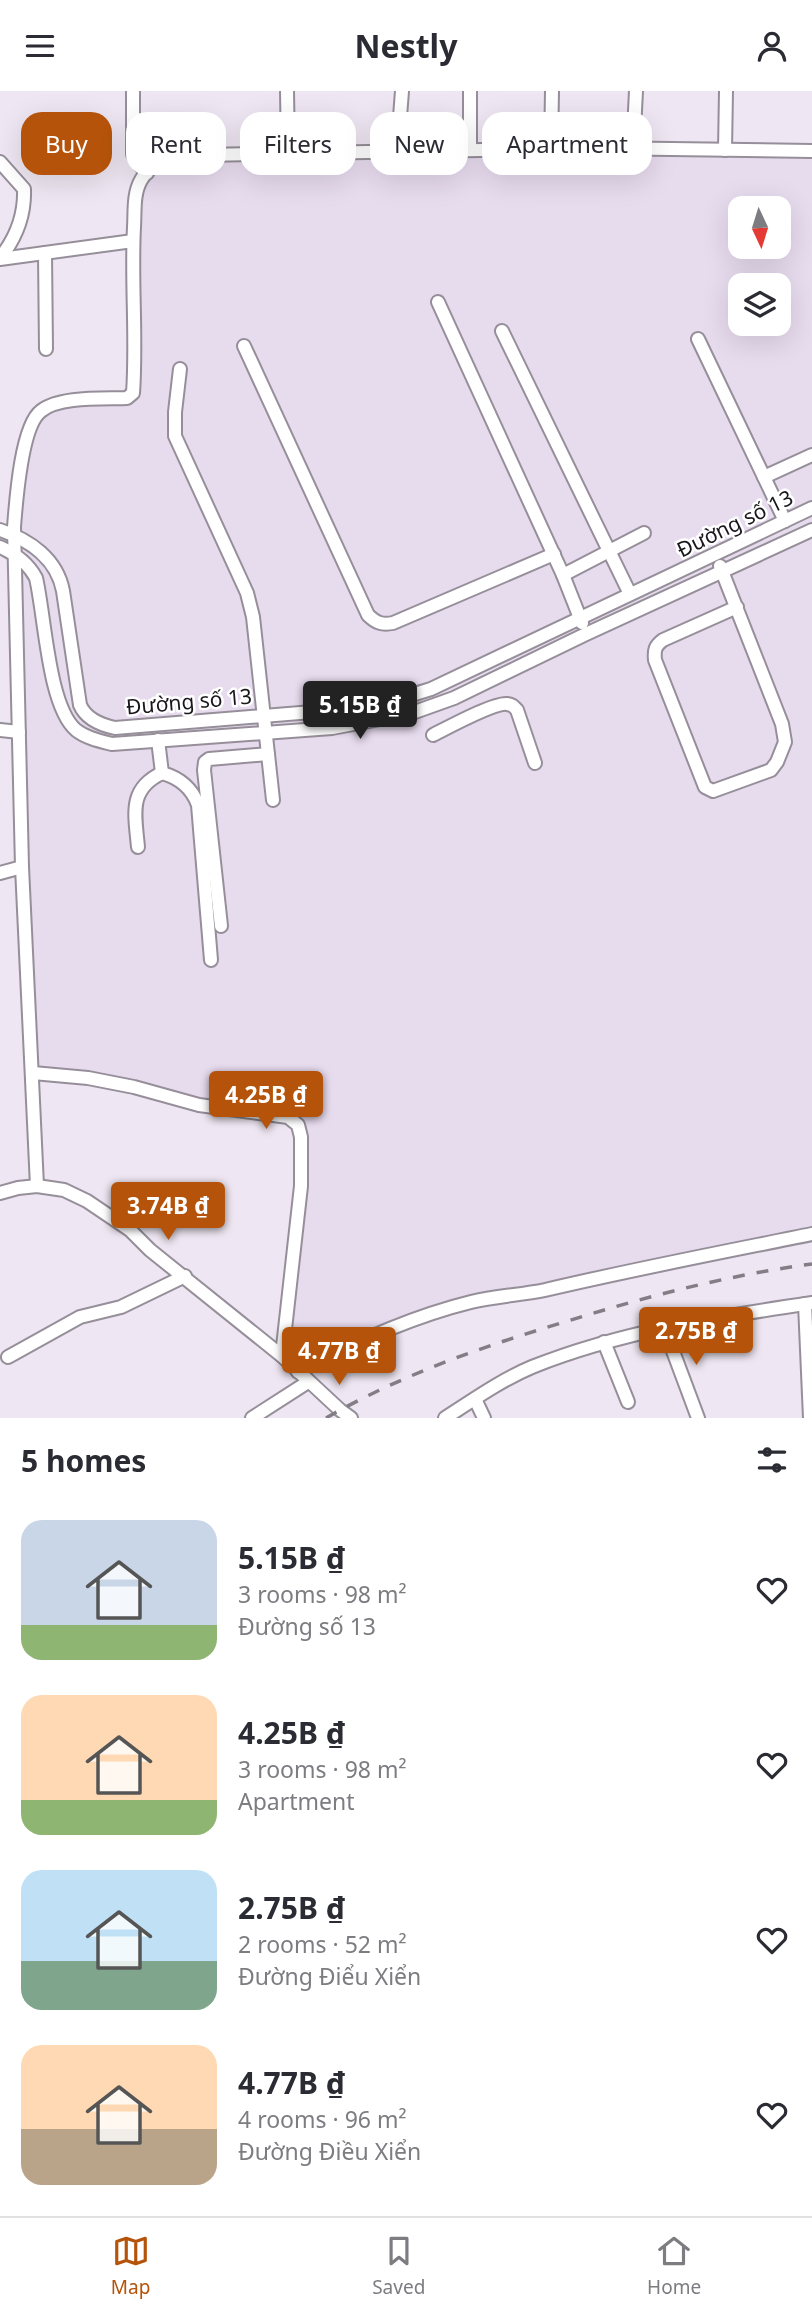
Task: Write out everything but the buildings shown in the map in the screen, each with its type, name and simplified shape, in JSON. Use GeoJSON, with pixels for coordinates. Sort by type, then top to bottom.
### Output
{"type":"FeatureCollection","features":[{"type":"Feature","properties":{"kind":"street"},"geometry":{"type":"LineString","coordinates":[[133,91],[133,112]]}},
{"type":"Feature","properties":{"kind":"street"},"geometry":{"type":"LineString","coordinates":[[287,91],[287,112]]}},
{"type":"Feature","properties":{"kind":"street"},"geometry":{"type":"LineString","coordinates":[[400,112],[402,91]]}},
{"type":"Feature","properties":{"kind":"street"},"geometry":{"type":"LineString","coordinates":[[470,91],[470,150],[482,150]]}},
{"type":"Feature","properties":{"kind":"street"},"geometry":{"type":"LineString","coordinates":[[552,91],[552,112]]}},
{"type":"Feature","properties":{"kind":"street"},"geometry":{"type":"LineString","coordinates":[[635,112],[636,91]]}},
{"type":"Feature","properties":{"kind":"street"},"geometry":{"type":"LineString","coordinates":[[725,150],[726,91]]}},
{"type":"Feature","properties":{"kind":"street"},"geometry":{"type":"LineString","coordinates":[[652,149],[812,151]]}},
{"type":"Feature","properties":{"kind":"street"},"geometry":{"type":"LineString","coordinates":[[0,162],[24,189],[24,203],[15,238],[0,259]]}},
{"type":"Feature","properties":{"kind":"street"},"geometry":{"type":"LineString","coordinates":[[37,1186],[22,867],[15,554],[17,490],[31,423],[40,411],[69,402],[127,398],[133,393],[133,241],[136,195],[145,175]]}},
{"type":"Feature","properties":{"kind":"street"},"geometry":{"type":"LineString","coordinates":[[0,259],[133,241]]}},
{"type":"Feature","properties":{"kind":"street"},"geometry":{"type":"LineString","coordinates":[[45,253],[46,349]]}},
{"type":"Feature","properties":{"kind":"street"},"geometry":{"type":"LineString","coordinates":[[438,302],[554,554],[586,633]]}},
{"type":"Feature","properties":{"kind":"street"},"geometry":{"type":"LineString","coordinates":[[502,331],[630,594]]}},
{"type":"Feature","properties":{"kind":"street"},"geometry":{"type":"LineString","coordinates":[[698,339],[785,521]]}},
{"type":"Feature","properties":{"kind":"street"},"geometry":{"type":"LineString","coordinates":[[244,346],[368,615],[375,622],[383,625],[393,623],[554,554]]}},
{"type":"Feature","properties":{"kind":"street"},"geometry":{"type":"LineString","coordinates":[[180,369],[175,412],[176,436],[247,593],[253,617],[273,800]]}},
{"type":"Feature","properties":{"kind":"street"},"geometry":{"type":"LineString","coordinates":[[764,477],[812,455]]}},
{"type":"Feature","properties":{"kind":"street","name":"Đường số 13"},"geometry":{"type":"LineString","coordinates":[[91,718],[101,725],[115,728],[349,709],[402,698],[431,689],[812,508]]}},
{"type":"Feature","properties":{"kind":"street"},"geometry":{"type":"LineString","coordinates":[[0,530],[47,557],[61,578],[80,705],[91,718],[82,734],[66,719],[57,698],[36,578],[29,566],[15,554],[0,547]]}},
{"type":"Feature","properties":{"kind":"street","name":"Đường số 13"},"geometry":{"type":"LineString","coordinates":[[82,734],[112,744],[332,728],[412,713],[472,689],[586,633],[812,530]]}},
{"type":"Feature","properties":{"kind":"street"},"geometry":{"type":"LineString","coordinates":[[563,575],[644,533]]}},
{"type":"Feature","properties":{"kind":"street"},"geometry":{"type":"LineString","coordinates":[[715,556],[723,572],[737,607],[779,713],[785,742],[771,770],[713,792],[705,787],[655,660],[654,651],[657,644],[663,640],[737,607]]}},
{"type":"Feature","properties":{"kind":"street"},"geometry":{"type":"LineString","coordinates":[[472,689],[490,709]]}},
{"type":"Feature","properties":{"kind":"street"},"geometry":{"type":"LineString","coordinates":[[433,734],[505,703],[517,710],[535,763]]}},
{"type":"Feature","properties":{"kind":"street"},"geometry":{"type":"LineString","coordinates":[[0,730],[19,732]]}},
{"type":"Feature","properties":{"kind":"street"},"geometry":{"type":"LineString","coordinates":[[158,740],[162,773]]}},
{"type":"Feature","properties":{"kind":"street"},"geometry":{"type":"LineString","coordinates":[[221,926],[205,762],[209,759],[268,754]]}},
{"type":"Feature","properties":{"kind":"street"},"geometry":{"type":"LineString","coordinates":[[138,847],[136,796],[148,779],[162,773],[176,777],[194,795],[198,805],[211,960]]}},
{"type":"Feature","properties":{"kind":"street"},"geometry":{"type":"LineString","coordinates":[[0,873],[22,867]]}},
{"type":"Feature","properties":{"kind":"street"},"geometry":{"type":"LineString","coordinates":[[33,1073],[111,1083],[199,1105],[288,1117],[298,1125],[301,1137],[301,1187],[282,1356]]}},
{"type":"Feature","properties":{"kind":"street"},"geometry":{"type":"LineString","coordinates":[[0,1193],[37,1186],[64,1190],[88,1201],[130,1230],[150,1250],[282,1356],[351,1418]]}},
{"type":"Feature","properties":{"kind":"street"},"geometry":{"type":"LineString","coordinates":[[298,1372],[426,1314],[474,1301],[540,1291],[614,1273],[812,1234]]}},
{"type":"Feature","properties":{"kind":"street"},"geometry":{"type":"LineString","coordinates":[[8,1357],[80,1317],[121,1307],[185,1276]]}},
{"type":"Feature","properties":{"kind":"street"},"geometry":{"type":"LineString","coordinates":[[444,1418],[530,1368],[604,1342],[664,1327],[808,1303],[810,1418]]}},
{"type":"Feature","properties":{"kind":"street"},"geometry":{"type":"LineString","coordinates":[[664,1327],[698,1418]]}},
{"type":"Feature","properties":{"kind":"street"},"geometry":{"type":"LineString","coordinates":[[604,1342],[628,1402]]}},
{"type":"Feature","properties":{"kind":"street"},"geometry":{"type":"LineString","coordinates":[[252,1418],[308,1382]]}},
{"type":"Feature","properties":{"kind":"street"},"geometry":{"type":"LineString","coordinates":[[475,1399],[484,1418]]}},
{"type":"Feature","properties":{"kind":"shaded area"},"geometry":{"type":"Polygon","coordinates":[[[652,153],[812,154],[812,1231],[474,1299],[300,1369],[286,1355],[301,1123],[36,1070],[26,866],[18,526],[30,439],[43,414],[61,407],[126,403],[140,196],[145,181],[151,175],[226,175],[226,160],[240,160],[240,175],[356,175],[356,157],[370,157],[370,175],[468,175],[468,155],[482,154],[482,175],[652,175],[652,153]]]}},
{"type":"Feature","properties":{"kind":"railway"},"geometry":{"type":"LineString","coordinates":[[326,1418],[414,1375],[537,1331],[689,1287],[812,1264]]}}]}
